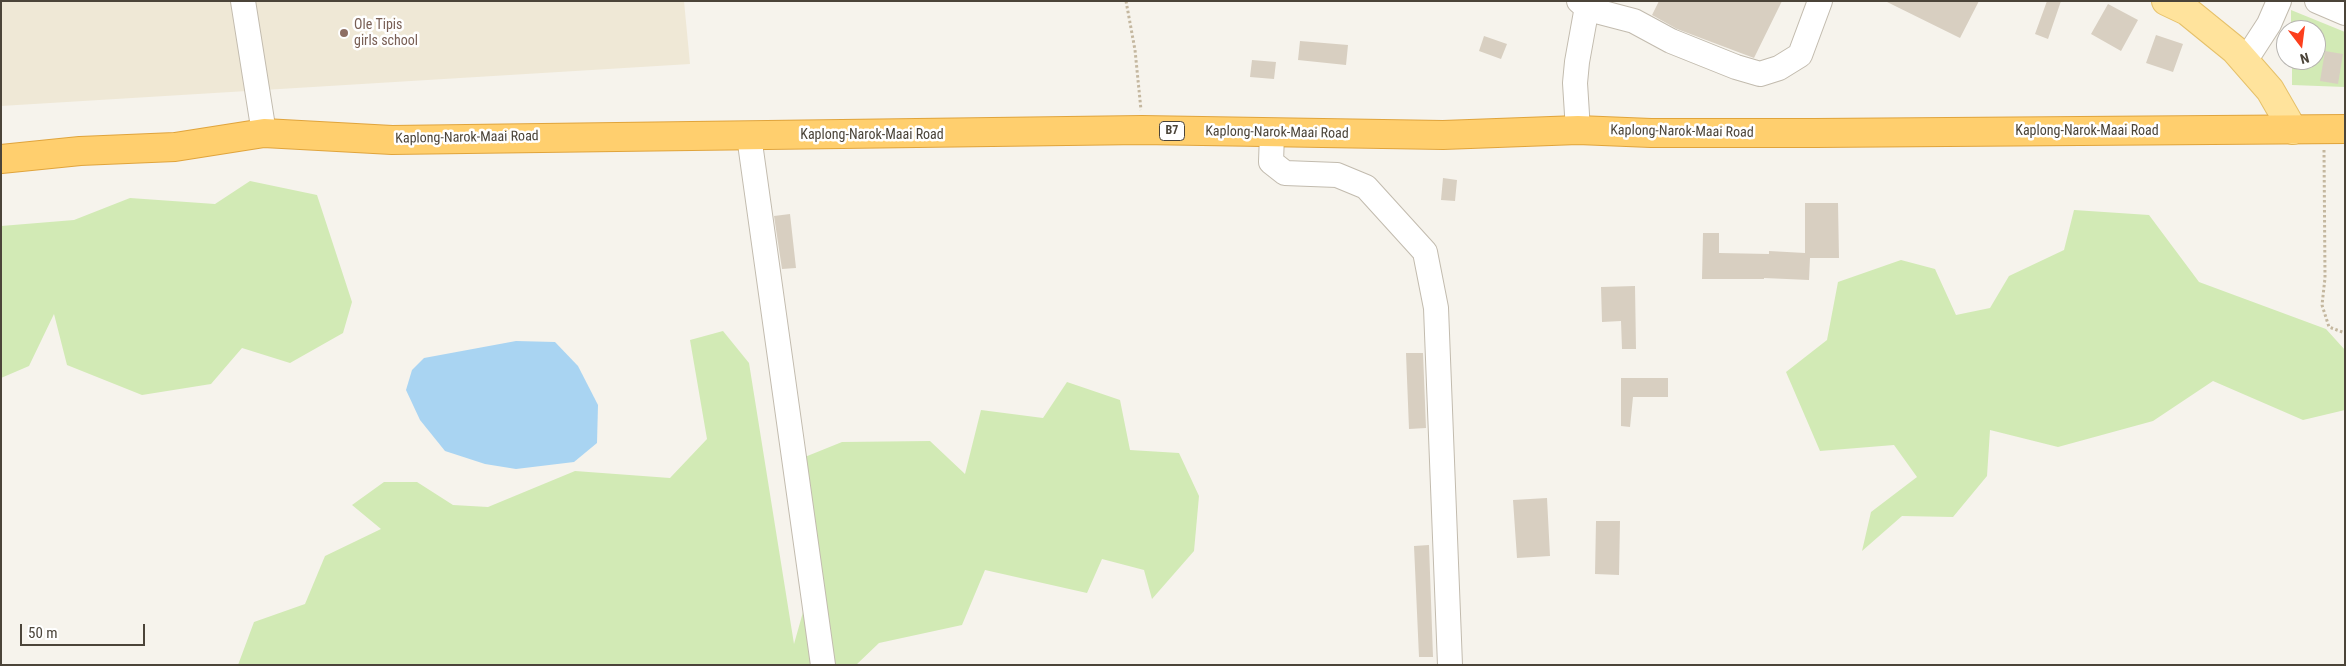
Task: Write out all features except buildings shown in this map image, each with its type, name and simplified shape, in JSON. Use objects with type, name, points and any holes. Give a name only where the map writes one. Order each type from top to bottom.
[{"type":"highway","name":"Kaplong-Narok-Maai Road","points":[[1,159],[80,151],[175,147],[264,133],[392,140],[1142,130],[1272,134],[1443,135],[1578,130],[1651,133],[1815,133],[2334,129]]},
{"type":"main road","points":[[2166,1],[2195,17],[2235,50],[2270,90],[2293,130]]},
{"type":"street","points":[[243,1],[264,133]]},
{"type":"street","points":[[1578,130],[1577,62],[1585,4],[1634,21],[1671,41],[1736,67],[1760,74],[1779,68],[1800,55],[1820,1]]},
{"type":"street","points":[[2245,61],[2269,24],[2279,1]]},
{"type":"street","points":[[2317,1],[2345,13]]},
{"type":"street","points":[[1272,134],[1270,162],[1284,173],[1337,174],[1366,187],[1425,252],[1436,308],[1450,665]]},
{"type":"street","points":[[749,136],[823,665]]},
{"type":"path","points":[[1126,1],[1135,50],[1142,130]]},
{"type":"path","points":[[2334,129],[2322,305],[2330,326],[2345,333]]},
{"type":"shaded area","name":"Ole Tipis girls school","points":[[1,1],[684,1],[690,64],[1,106]]},
{"type":"green space","points":[[2291,10],[2316,20],[2291,20]]},
{"type":"green space","points":[[2326,24],[2345,32],[2345,87],[2292,85],[2292,70],[2326,70]]},
{"type":"green space","points":[[250,181],[317,195],[352,302],[343,333],[290,363],[242,348],[211,384],[142,395],[67,365],[54,314],[29,366],[1,378],[1,226],[74,220],[130,198],[215,204]]},
{"type":"green space","points":[[2074,210],[2149,215],[2199,282],[2326,329],[2345,350],[2345,410],[2303,420],[2213,381],[2153,421],[2058,447],[1990,430],[1987,476],[1953,517],[1902,516],[1862,551],[1871,512],[1917,477],[1894,445],[1820,451],[1786,372],[1827,340],[1838,282],[1901,260],[1935,269],[1956,315],[1990,308],[2009,276],[2064,250]]},
{"type":"green space","points":[[723,331],[749,363],[794,644],[805,605],[785,465],[842,442],[930,441],[965,474],[981,410],[1043,418],[1067,382],[1120,400],[1130,450],[1179,453],[1199,496],[1194,551],[1152,599],[1144,570],[1102,559],[1087,593],[985,570],[962,625],[879,643],[856,665],[238,665],[254,622],[305,604],[325,556],[381,529],[352,505],[384,482],[417,482],[453,505],[488,507],[575,471],[670,478],[707,439],[690,340]]},
{"type":"water","points":[[516,341],[555,342],[578,366],[598,405],[597,443],[574,462],[516,469],[485,464],[445,451],[420,420],[406,390],[412,370],[424,358]]},
{"type":"place","name":"Ole Tipis girls school","points":[[344,33]]}]
